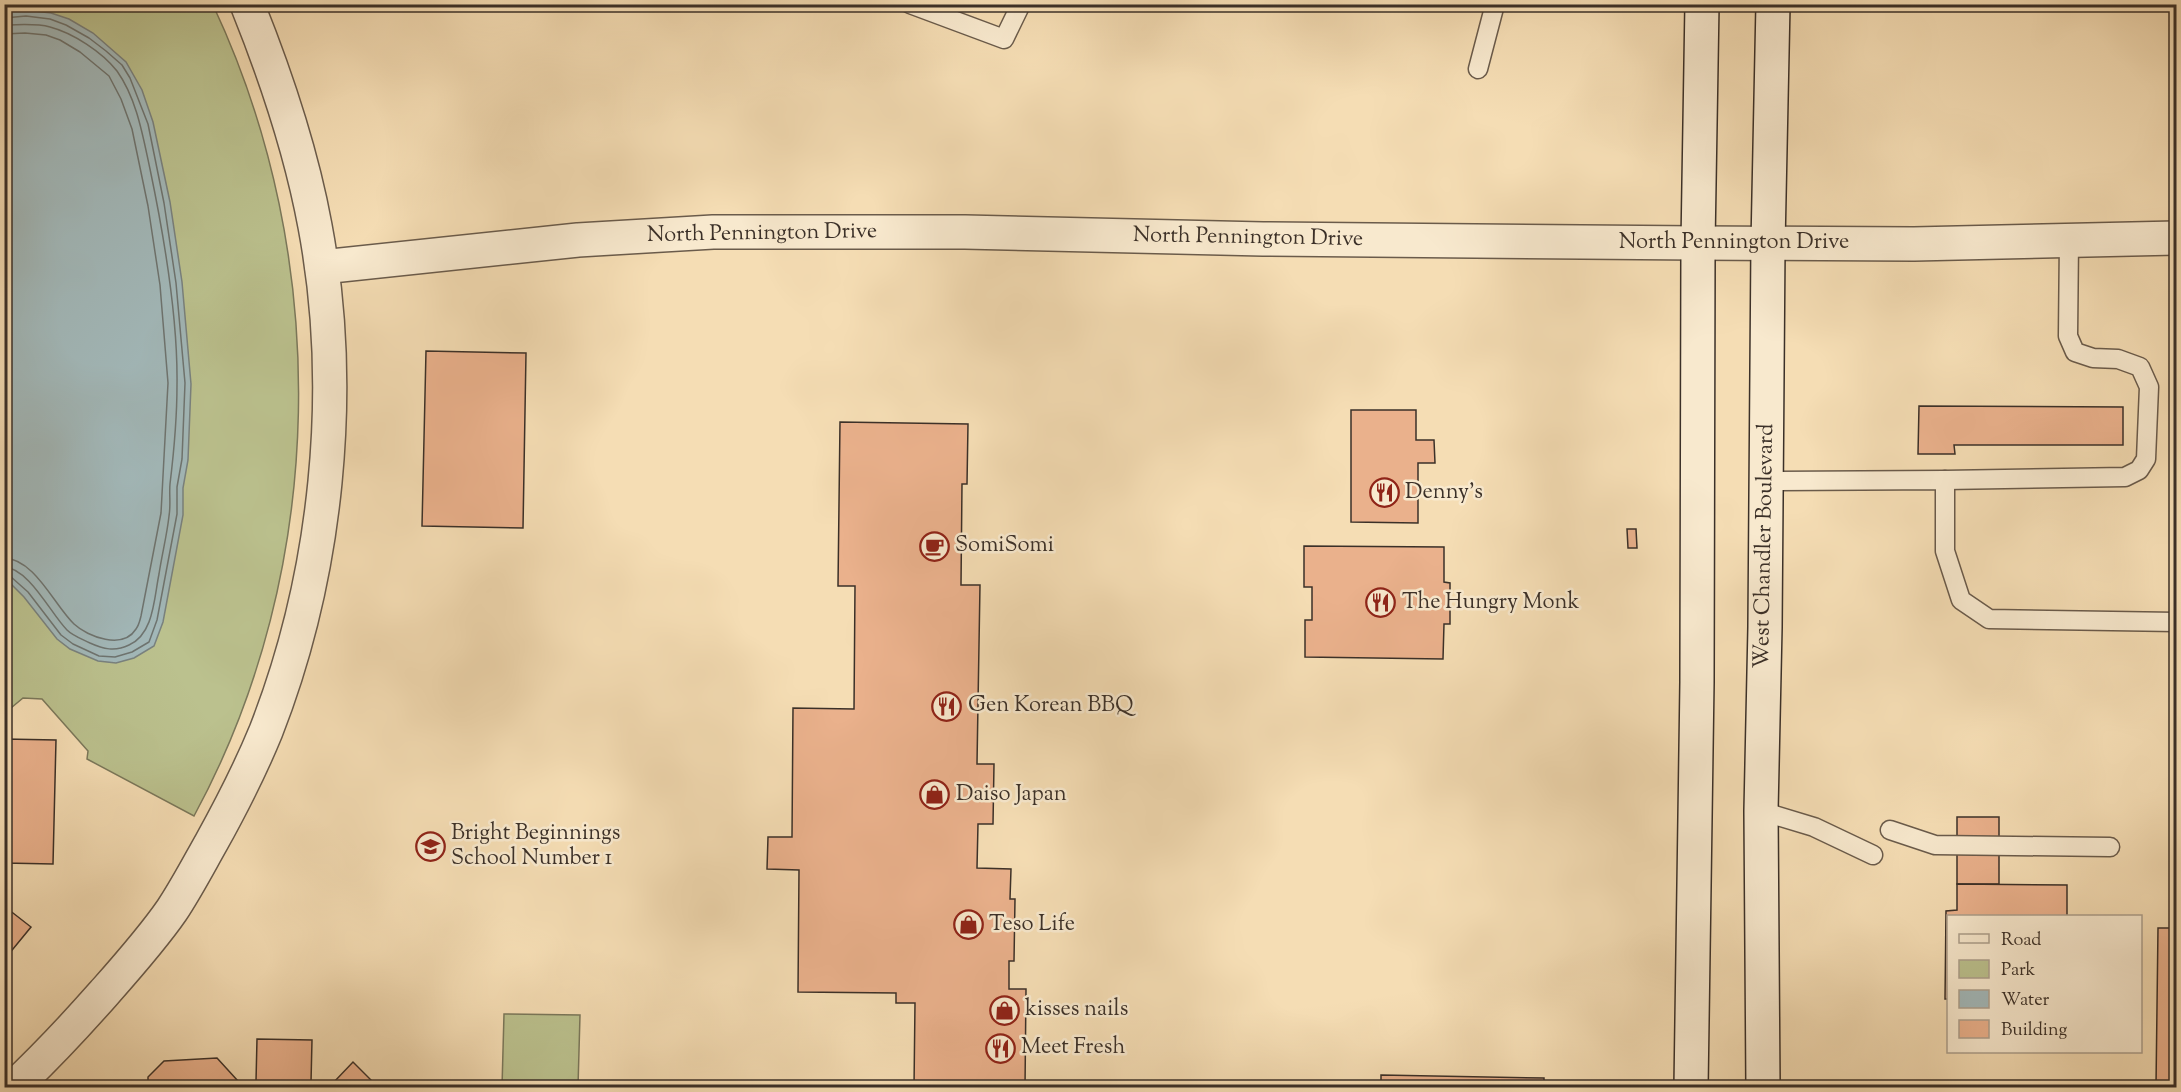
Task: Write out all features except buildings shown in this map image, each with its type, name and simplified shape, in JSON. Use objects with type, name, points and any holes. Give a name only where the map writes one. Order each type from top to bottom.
[{"type":"street","points":[[13,1088],[51,1054],[126,969],[171,910],[241,787],[265,732],[282,687],[308,591],[325,484],[329,353],[322,267],[315,225],[286,110],[247,4]]},
{"type":"street","points":[[1691,1088],[1702,4]]},
{"type":"street","name":"West Chandler Boulevard","points":[[1763,1088],[1761,812],[1773,4]]},
{"type":"street","name":"North Pennington Drive","points":[[322,267],[543,243],[713,232],[918,232],[1768,244],[1914,244],[2176,238]]},
{"type":"lane","points":[[910,4],[1004,39],[1021,4]]},
{"type":"lane","points":[[1478,69],[1495,4]]},
{"type":"lane","points":[[1766,481],[2125,477],[2139,470],[2146,459],[2149,387],[2140,367],[2118,359],[2093,358],[2075,352],[2068,336],[2070,240]]},
{"type":"lane","points":[[1945,480],[1945,551],[1948,561],[1961,600],[1989,619],[2176,622],[2176,620]]},
{"type":"lane","points":[[1761,812],[1814,826],[1873,855]]},
{"type":"lane","points":[[1890,830],[1935,845],[2110,847]]},
{"type":"green space","points":[[5,5],[213,5],[252,102],[279,204],[295,308],[298,413],[290,518],[270,621],[238,721],[194,816],[87,759],[88,751],[42,699],[23,698],[5,713]]},
{"type":"green space","points":[[504,1014],[580,1015],[578,1087],[502,1087]]},
{"type":"water","points":[[26,10],[51,13],[69,19],[93,33],[126,62],[142,90],[153,122],[170,202],[182,282],[191,384],[183,515],[163,622],[154,646],[134,658],[116,663],[98,661],[70,649],[57,639],[24,597],[5,578],[4,12]]},
{"type":"place","name":"Denny's","points":[[1384,493]]},
{"type":"place","name":"SomiSomi","points":[[934,546]]},
{"type":"place","name":"The Hungry Monk","points":[[1381,603]]},
{"type":"place","name":"Gen Korean BBQ","points":[[947,706]]},
{"type":"place","name":"Daiso Japan","points":[[935,795]]},
{"type":"place","name":"Bright Beginnings School Number 1","points":[[430,847]]},
{"type":"place","name":"Teso Life","points":[[968,925]]},
{"type":"place","name":"kisses nails","points":[[1004,1010]]},
{"type":"place","name":"Meet Fresh","points":[[1000,1048]]}]
